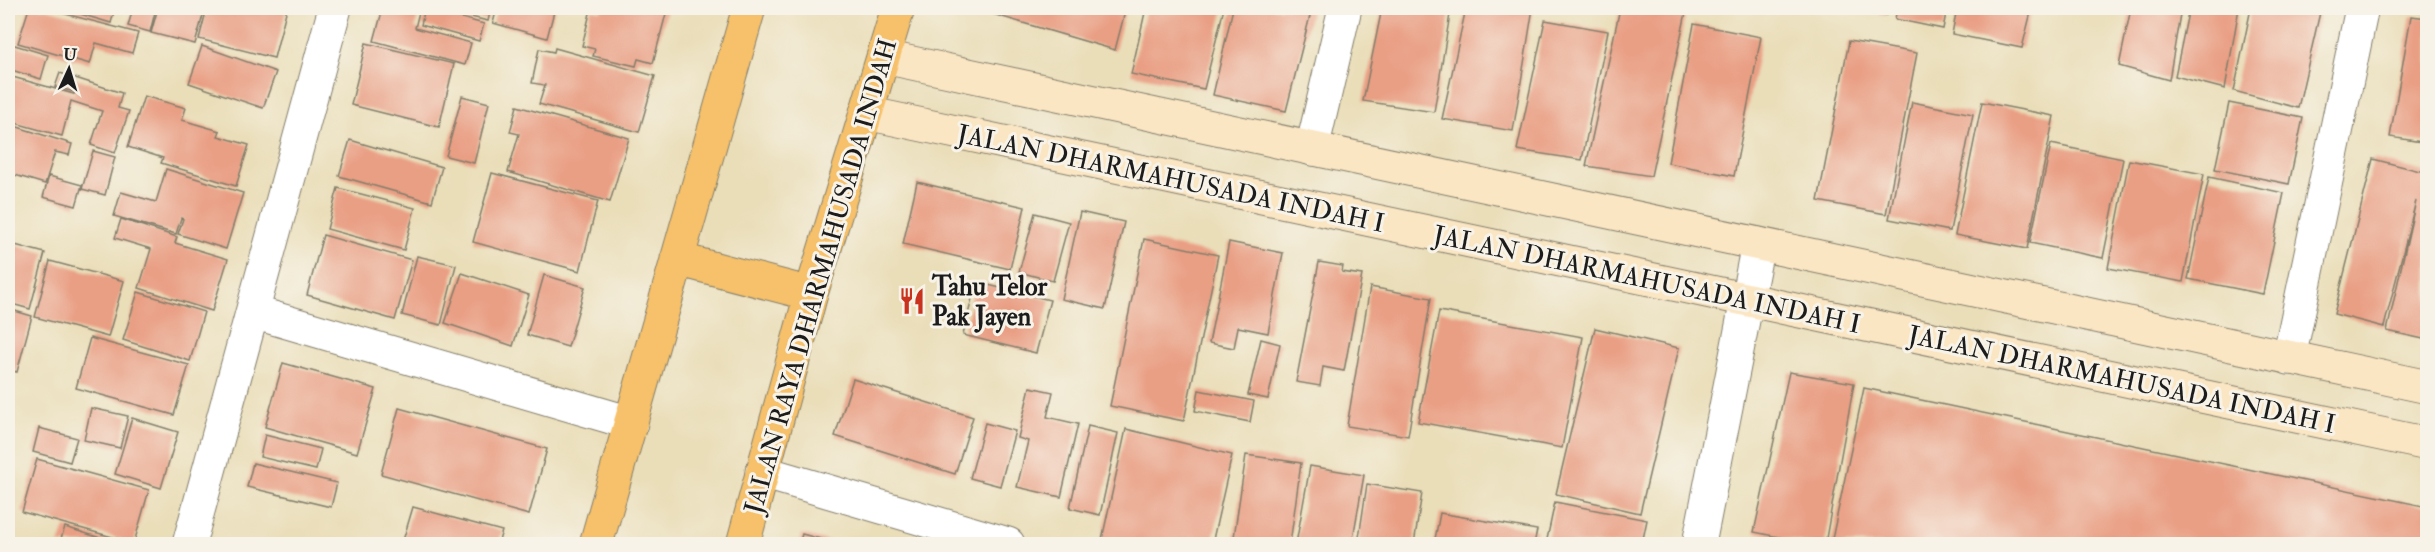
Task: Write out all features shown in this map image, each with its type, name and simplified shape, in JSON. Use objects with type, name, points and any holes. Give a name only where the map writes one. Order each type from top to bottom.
[{"type":"main road","points":[[596,544],[749,8]]},
{"type":"main road","name":"JALAN RAYA DHARMAHUSADA INDAH","points":[[742,544],[811,294],[898,8]]},
{"type":"main road","points":[[884,57],[2427,387]]},
{"type":"main road","name":"JALAN DHARMAHUSADA INDAH I","points":[[866,113],[2427,444]]},
{"type":"main road","points":[[678,259],[811,294]]},
{"type":"street","points":[[189,544],[335,8]]},
{"type":"street","points":[[1312,149],[1345,8]]},
{"type":"street","points":[[2289,358],[2362,8]]},
{"type":"street","points":[[1699,544],[1758,244]]},
{"type":"street","points":[[253,312],[631,423]]},
{"type":"street","points":[[762,472],[993,540]]},
{"type":"building","points":[[29,8],[43,8],[138,33],[132,53],[96,43],[90,64],[18,43]]},
{"type":"building","points":[[60,8],[115,8],[111,23]]},
{"type":"building","points":[[133,8],[156,8],[150,32],[128,26]]},
{"type":"building","points":[[158,8],[205,8],[195,44],[151,33]]},
{"type":"building","points":[[207,8],[287,8],[274,58],[199,39]]},
{"type":"building","points":[[383,8],[420,8],[415,28],[471,43],[465,65],[374,41]]},
{"type":"building","points":[[425,8],[484,24],[479,41],[421,25]]},
{"type":"building","points":[[443,8],[491,8],[488,21],[442,10]]},
{"type":"building","points":[[497,8],[555,8],[547,38],[493,23]]},
{"type":"building","points":[[601,8],[667,10],[653,63],[638,59],[636,66],[593,56],[595,49],[582,46],[591,9],[601,11]]},
{"type":"building","points":[[972,8],[1126,8],[1115,50]]},
{"type":"building","points":[[1146,8],[1224,8],[1204,89],[1131,74]]},
{"type":"building","points":[[1233,8],[1312,8],[1286,111],[1213,95]]},
{"type":"building","points":[[1382,8],[1451,8],[1434,112],[1363,101]]},
{"type":"building","points":[[1466,8],[1533,8],[1513,131],[1442,119]]},
{"type":"building","points":[[1620,8],[1687,8],[1651,176],[1586,166]]},
{"type":"building","points":[[1859,8],[1888,8],[1887,15]]},
{"type":"building","points":[[1897,8],[1947,8],[1943,29],[1895,19]]},
{"type":"building","points":[[1957,8],[2032,8],[2022,48],[1952,34]]},
{"type":"building","points":[[2131,8],[2181,8],[2169,80],[2119,66]]},
{"type":"building","points":[[2189,8],[2239,8],[2225,89],[2175,76]]},
{"type":"building","points":[[2251,8],[2321,8],[2298,108],[2234,91]]},
{"type":"building","points":[[2411,16],[2428,18],[2428,143],[2390,137]]},
{"type":"building","points":[[1545,20],[1608,31],[1582,160],[1517,150]]},
{"type":"building","points":[[1694,24],[1761,37],[1734,176],[1668,163]]},
{"type":"building","points":[[1849,41],[1917,53],[1886,214],[1818,201]]},
{"type":"building","points":[[8,43],[48,55],[41,79],[8,69]]},
{"type":"building","points":[[366,43],[454,64],[439,127],[351,105]]},
{"type":"building","points":[[202,46],[276,72],[263,108],[189,83]]},
{"type":"building","points":[[555,48],[655,76],[639,132],[539,104],[545,85],[532,83],[539,49],[554,52]]},
{"type":"building","points":[[60,73],[122,93],[118,108],[129,111],[115,153],[91,145],[102,111],[71,101],[62,136],[8,121],[9,76],[74,94],[75,92],[55,87]]},
{"type":"building","points":[[144,96],[186,108],[182,120],[220,131],[218,136],[249,145],[236,186],[161,163],[163,158],[128,147]]},
{"type":"building","points":[[462,96],[489,103],[474,163],[446,156]]},
{"type":"building","points":[[1912,102],[1973,114],[1950,231],[1889,219]]},
{"type":"building","points":[[1982,102],[2054,116],[2027,249],[1955,235]]},
{"type":"building","points":[[2229,103],[2303,118],[2289,184],[2215,169]]},
{"type":"building","points":[[517,106],[629,138],[610,202],[508,172],[519,134],[510,132]]},
{"type":"building","points":[[8,124],[72,144],[69,155],[55,152],[45,184],[8,173]]},
{"type":"building","points":[[350,140],[442,167],[432,202],[339,176]]},
{"type":"building","points":[[2051,144],[2123,159],[2103,258],[2030,243]]},
{"type":"building","points":[[93,151],[115,157],[105,195],[82,189]]},
{"type":"building","points":[[2373,159],[2428,173],[2428,340],[2387,331],[2416,201],[2384,327],[2334,314]]},
{"type":"building","points":[[2129,160],[2204,174],[2183,282],[2108,268]]},
{"type":"building","points":[[166,169],[243,193],[226,249],[178,234],[183,219],[181,218],[176,234],[114,216],[121,192],[156,202]]},
{"type":"building","points":[[492,173],[598,201],[580,271],[473,242]]},
{"type":"building","points":[[49,176],[82,185],[76,206],[43,197]]},
{"type":"building","points":[[2209,177],[2284,193],[2263,294],[2188,279]]},
{"type":"building","points":[[917,182],[1025,207],[1010,269],[903,244]]},
{"type":"building","points":[[338,188],[415,208],[404,250],[327,229]]},
{"type":"building","points":[[1080,212],[1124,222],[1105,309],[1061,299]]},
{"type":"building","points":[[1035,213],[1069,222],[1053,281],[1019,272]]},
{"type":"building","points":[[121,219],[177,237],[175,243],[228,259],[212,311],[139,288],[151,249],[115,238]]},
{"type":"building","points":[[323,235],[412,260],[395,320],[307,295]]},
{"type":"building","points":[[1144,239],[1218,255],[1184,421],[1110,406]]},
{"type":"building","points":[[1229,242],[1283,253],[1268,333],[1238,327],[1234,348],[1209,343]]},
{"type":"building","points":[[15,245],[45,253],[30,309],[8,303],[8,249],[13,250]]},
{"type":"building","points":[[417,256],[456,265],[441,325],[402,315]]},
{"type":"building","points":[[50,261],[124,281],[108,337],[35,317]]},
{"type":"building","points":[[1319,262],[1343,266],[1342,272],[1362,275],[1344,371],[1323,367],[1320,386],[1296,382]]},
{"type":"building","points":[[462,273],[529,295],[513,346],[445,323]]},
{"type":"building","points":[[544,275],[585,287],[568,347],[527,335]]},
{"type":"building","points":[[976,282],[1050,300],[1036,353],[963,335]]},
{"type":"building","points":[[1370,287],[1431,298],[1408,436],[1347,426]]},
{"type":"building","points":[[138,292],[204,312],[190,361],[123,340]]},
{"type":"building","points":[[8,309],[32,316],[17,372],[8,370]]},
{"type":"building","points":[[1439,311],[1583,337],[1562,448],[1418,422]]},
{"type":"building","points":[[1595,328],[1679,348],[1640,513],[1556,494]]},
{"type":"building","points":[[90,338],[189,365],[174,415],[76,388]]},
{"type":"building","points":[[1261,339],[1280,344],[1268,399],[1248,395]]},
{"type":"building","points":[[283,363],[376,389],[357,453],[265,427]]},
{"type":"building","points":[[1789,372],[1854,383],[1825,544],[1812,544],[1754,532]]},
{"type":"building","points":[[853,379],[973,417],[955,474],[835,436]]},
{"type":"building","points":[[1030,387],[1053,392],[1047,417],[1078,424],[1061,497],[1017,487],[1028,441],[1018,438]]},
{"type":"building","points":[[1864,388],[2428,507],[2428,544],[1831,544]]},
{"type":"building","points":[[1199,390],[1254,401],[1250,422],[1195,411]]},
{"type":"building","points":[[91,408],[128,416],[120,448],[84,440]]},
{"type":"building","points":[[399,408],[547,449],[529,515],[381,474]]},
{"type":"building","points":[[132,418],[178,432],[161,488],[115,474]]},
{"type":"building","points":[[985,423],[1015,431],[1000,486],[970,478]]},
{"type":"building","points":[[1088,426],[1118,433],[1100,515],[1070,508]]},
{"type":"building","points":[[39,428],[77,438],[70,462],[33,452]]},
{"type":"building","points":[[1126,429],[1232,455],[1212,544],[1101,544]]},
{"type":"building","points":[[265,435],[321,449],[316,470],[260,457]]},
{"type":"building","points":[[1246,455],[1301,463],[1290,544],[1233,544]]},
{"type":"building","points":[[37,459],[149,490],[134,543],[22,512]]},
{"type":"building","points":[[253,463],[337,483],[331,507],[247,487]]},
{"type":"building","points":[[1310,466],[1364,475],[1352,544],[1296,544]]},
{"type":"building","points":[[1367,484],[1422,493],[1414,544],[1358,544]]},
{"type":"building","points":[[1555,502],[1647,520],[1642,544],[1546,544]]},
{"type":"building","points":[[413,507],[502,531],[498,544],[402,544]]},
{"type":"building","points":[[1440,513],[1537,530],[1534,544],[1434,544]]},
{"type":"building","points":[[65,527],[117,543],[117,544],[59,544]]},
{"type":"building","points":[[802,534],[839,544],[799,544]]},
{"type":"building","points":[[1720,540],[1740,543],[1740,544],[1719,544]]},
{"type":"place","name":"Tahu Telor Pak Jayen","points":[[912,301]]}]
